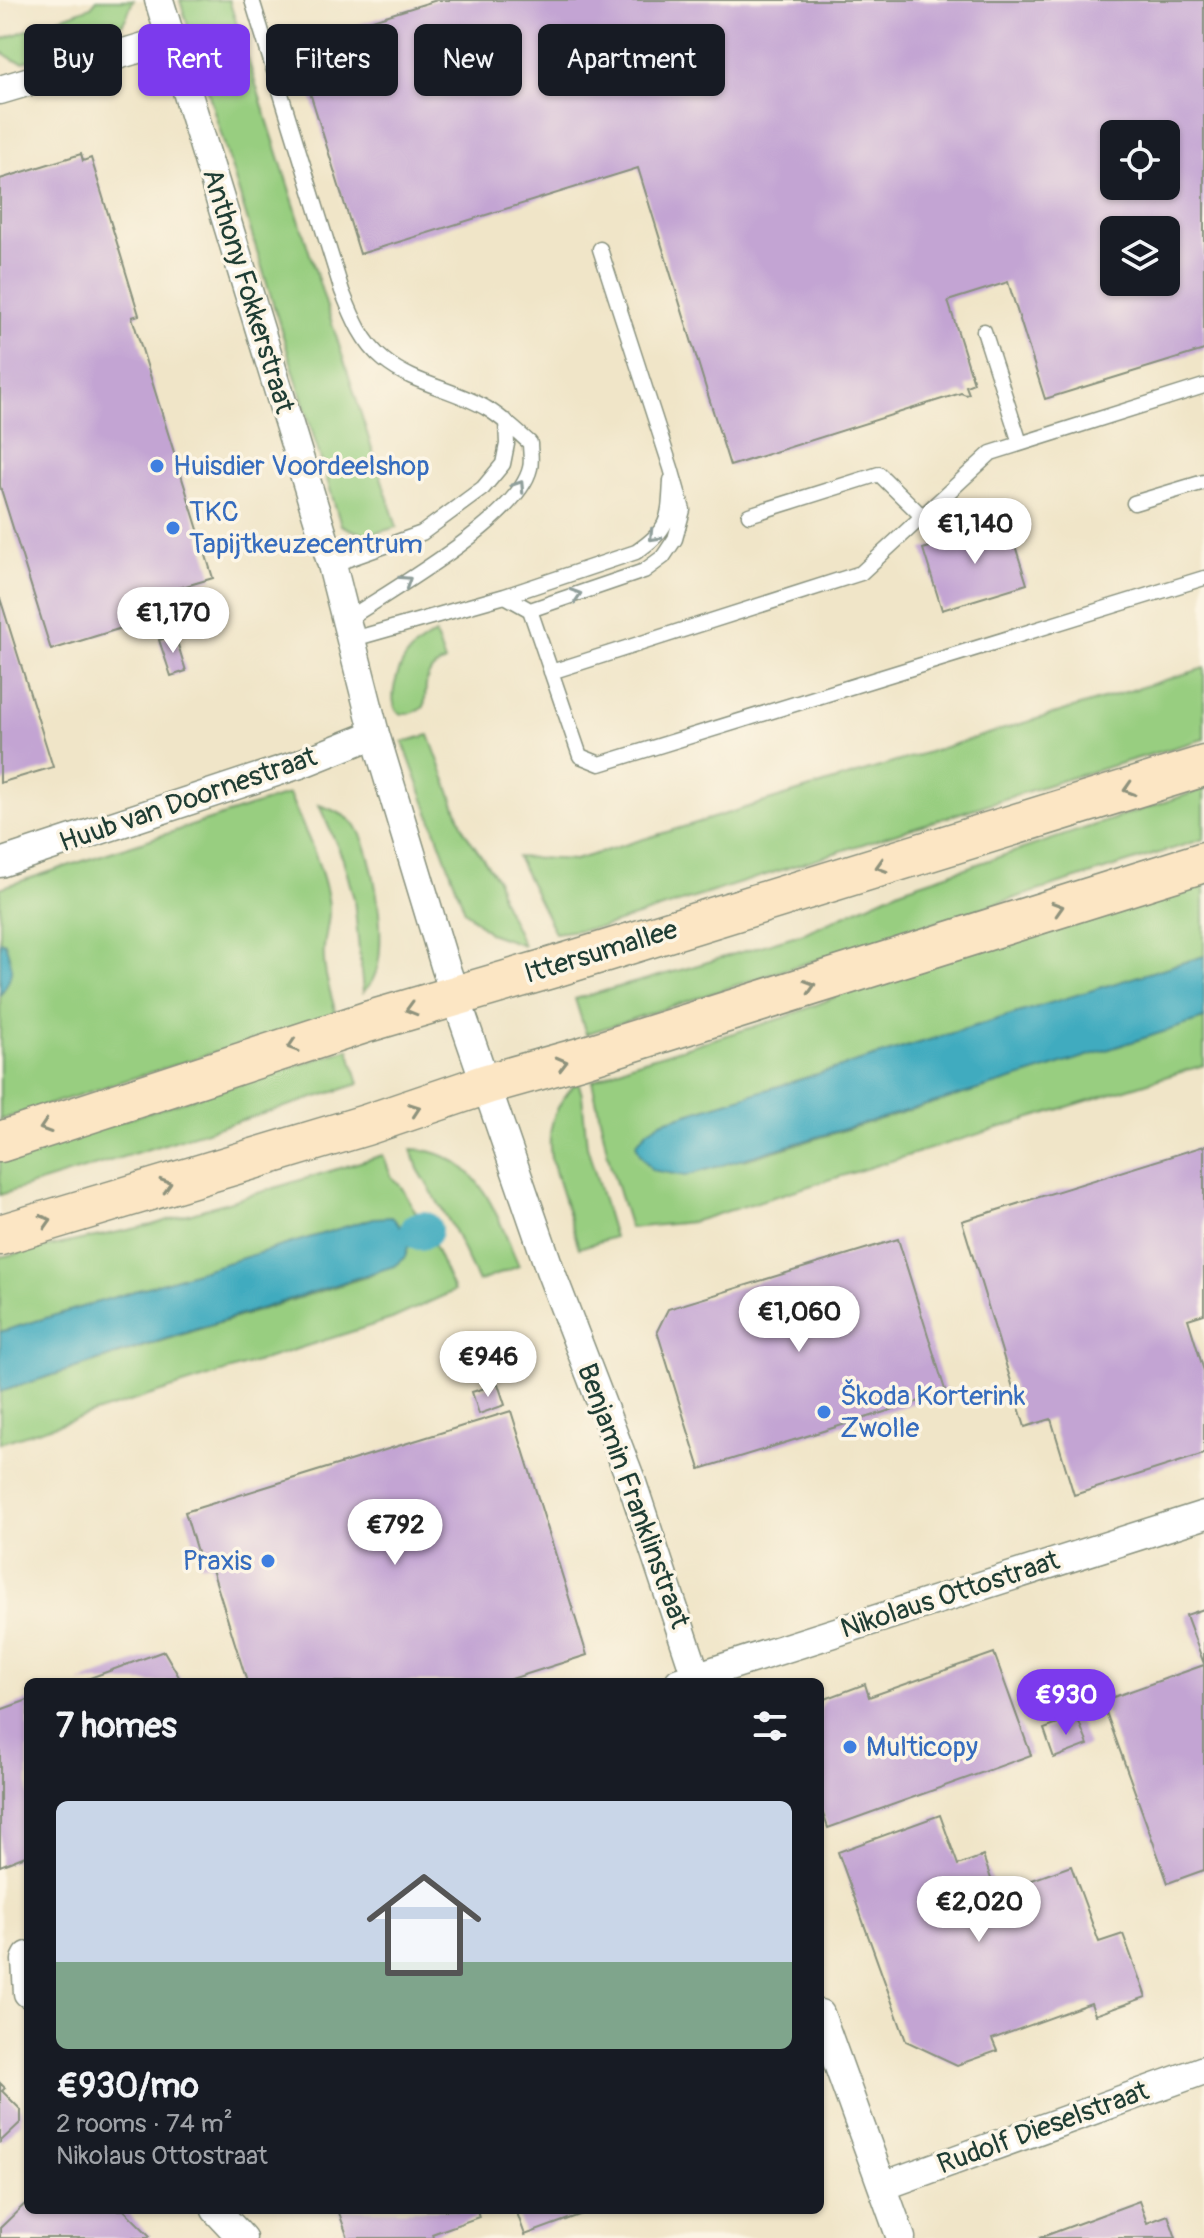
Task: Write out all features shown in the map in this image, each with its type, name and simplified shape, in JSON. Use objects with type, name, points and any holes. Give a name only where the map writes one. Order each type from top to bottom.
[{"type":"main road","name":"Ittersumallee","points":[[0,1142],[367,1022],[1204,766]]},
{"type":"main road","points":[[0,1235],[366,1125],[487,1084],[580,1058],[1204,862]]},
{"type":"street","name":"Anthony Fokkerstraat","points":[[159,0],[166,24]]},
{"type":"street","points":[[0,90],[138,49]]},
{"type":"street","name":"Anthony Fokkerstraat","points":[[188,96],[332,565],[375,734],[455,996]]},
{"type":"street","name":"Huub van Doornestraat","points":[[0,863],[300,764],[375,734]]},
{"type":"street","name":"Benjamin Franklinstraat","points":[[455,996],[550,1270],[631,1480],[690,1678]]},
{"type":"street","name":"Nikolaus Ottostraat","points":[[697,1678],[1204,1515]]},
{"type":"street","points":[[824,2025],[901,2238]]},
{"type":"street","name":"Rudolf Dieselstraat","points":[[883,2186],[1204,2070]]},
{"type":"street","points":[[220,2214],[242,2238]]},
{"type":"lane","points":[[252,0],[342,291],[359,332],[384,360],[418,379],[485,407],[530,443],[530,468],[519,491],[465,542],[348,630]]},
{"type":"lane","points":[[530,610],[644,571],[663,557],[675,539],[683,510],[600,249]]},
{"type":"lane","points":[[984,331],[1020,443]]},
{"type":"lane","points":[[551,672],[861,573],[991,453],[1204,386]]},
{"type":"lane","points":[[332,565],[422,533],[483,488],[503,464],[507,444],[506,421]]},
{"type":"lane","points":[[348,630],[505,596],[636,552],[662,531],[669,510],[671,468]]},
{"type":"lane","points":[[749,515],[879,474],[922,516]]},
{"type":"lane","points":[[1134,503],[1204,482]]},
{"type":"lane","points":[[505,596],[530,610],[580,756],[600,764],[1204,578]]},
{"type":"green space","points":[[97,0],[133,0],[122,24],[44,24],[91,7]]},
{"type":"green space","points":[[180,0],[229,0],[237,24],[187,24]]},
{"type":"green space","points":[[24,31],[24,62],[14,60],[0,51],[0,40]]},
{"type":"green space","points":[[250,66],[397,527],[369,534],[341,525],[209,96],[250,96]]},
{"type":"green space","points":[[435,634],[445,662],[428,675],[424,707],[401,714],[394,701],[400,668],[411,651]]},
{"type":"green space","points":[[1204,668],[1204,739],[1063,780],[603,927],[555,933],[517,857],[575,860]]},
{"type":"green space","points":[[429,735],[465,832],[497,879],[501,897],[523,945],[489,933],[465,911],[403,742]]},
{"type":"green space","points":[[1204,789],[1204,839],[586,1034],[575,999],[804,933],[902,889]]},
{"type":"green space","points":[[289,794],[317,859],[328,899],[324,965],[336,1014],[0,1120],[0,995],[6,986],[5,943],[0,941],[0,888]]},
{"type":"green space","points":[[319,805],[353,822],[363,839],[374,878],[380,945],[374,977],[363,992],[354,899],[343,859]]},
{"type":"green space","points":[[1204,876],[1204,956],[661,1122],[745,1160],[1204,1019],[1204,1065],[692,1222],[630,1228],[610,1164],[592,1081],[631,1064],[783,1018],[920,963]]},
{"type":"green space","points":[[349,1049],[359,1084],[0,1195],[0,1159]]},
{"type":"green space","points":[[578,1081],[587,1146],[614,1237],[579,1248],[550,1146],[554,1116]]},
{"type":"green space","points":[[412,1149],[435,1153],[454,1161],[469,1173],[493,1206],[519,1266],[478,1282],[452,1226],[418,1169]]},
{"type":"green space","points":[[383,1155],[391,1176],[402,1188],[431,1239],[454,1291],[392,1319],[0,1443],[0,1392],[369,1276],[405,1257],[409,1244],[403,1230],[374,1218],[0,1332],[0,1257],[152,1225]]},
{"type":"water","points":[[0,941],[5,943],[11,970],[0,995]]},
{"type":"water","points":[[1204,956],[1204,1019],[1021,1077],[685,1176],[652,1170],[636,1144],[648,1130],[661,1122]]},
{"type":"water","points":[[392,1217],[403,1229],[417,1225],[421,1238],[409,1244],[405,1257],[394,1266],[0,1392],[0,1332],[374,1218]]},
{"type":"building","points":[[437,0],[1204,0],[1204,350],[1045,399],[1008,282],[948,301],[974,383],[966,386],[969,394],[961,393],[730,466],[638,168],[360,254],[311,96],[398,96],[398,24],[360,24]]},
{"type":"building","points":[[81,154],[83,161],[91,158],[139,315],[132,317],[213,578],[135,601],[141,622],[51,650],[0,486],[0,179]]},
{"type":"building","points":[[1008,523],[1027,584],[942,610],[923,549]]},
{"type":"building","points":[[0,598],[53,767],[0,783]]},
{"type":"building","points":[[175,635],[186,671],[171,676],[159,640]]},
{"type":"building","points":[[1204,1146],[1204,1314],[1188,1319],[1204,1371],[1204,1454],[1074,1495],[1051,1419],[1025,1427],[962,1221]]},
{"type":"building","points":[[898,1239],[946,1393],[700,1469],[657,1331],[668,1309]]},
{"type":"building","points":[[498,1384],[505,1405],[479,1414],[472,1392]]},
{"type":"building","points":[[511,1411],[587,1655],[515,1678],[246,1678],[210,1563],[201,1565],[185,1512]]},
{"type":"building","points":[[1204,1609],[1204,1664],[1186,1615]]},
{"type":"building","points":[[164,1651],[180,1678],[90,1678]]},
{"type":"building","points":[[994,1653],[1031,1755],[828,1828],[824,1816],[824,1701],[865,1684],[869,1697]]},
{"type":"building","points":[[1204,1665],[1204,1870],[1168,1883],[1102,1701]]},
{"type":"building","points":[[24,1701],[24,1857],[0,1866],[0,1710]]},
{"type":"building","points":[[1077,1717],[1088,1745],[1054,1758],[1044,1729]]},
{"type":"building","points":[[940,1815],[958,1865],[983,1856],[996,1893],[1071,1866],[1099,1942],[1123,1934],[1146,1997],[1095,2015],[1091,2003],[992,2039],[997,2051],[957,2065],[906,2041],[838,1852]]},
{"type":"building","points":[[0,2083],[5,2088],[2,2091],[21,2110],[21,2122],[0,2142]]},
{"type":"building","points":[[1139,2201],[1147,2223],[1168,2215],[1176,2238],[1039,2238]]},
{"type":"building","points":[[24,2205],[24,2214],[128,2214],[150,2236],[0,2238],[0,2228]]},
{"type":"building","points":[[339,2214],[478,2214],[479,2217],[432,2234],[433,2238],[348,2238]]},
{"type":"building","points":[[517,2214],[582,2214],[525,2235]]},
{"type":"waterway","points":[[419,1231],[423,1230]]},
{"type":"place","name":"Huisdier Voordeelshop","points":[[157,466]]},
{"type":"place","name":"TKC Tapijtkeuzecentrum","points":[[173,528]]},
{"type":"place","name":"Škoda Korterink Zwolle","points":[[824,1412]]},
{"type":"place","name":"Praxis","points":[[268,1561]]},
{"type":"place","name":"Multicopy","points":[[850,1747]]}]
